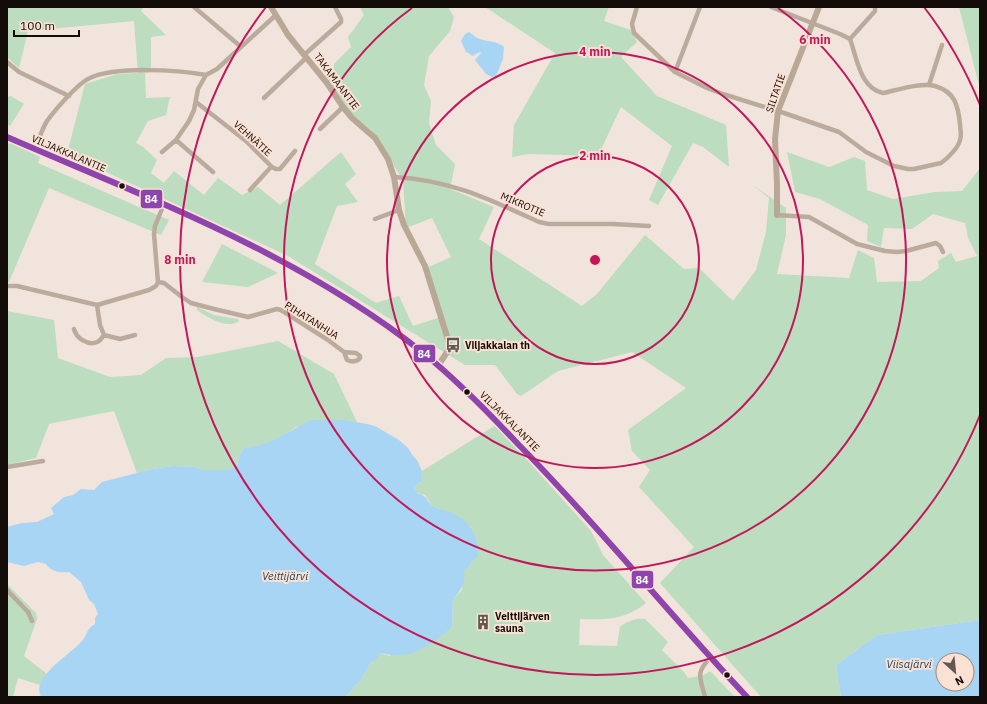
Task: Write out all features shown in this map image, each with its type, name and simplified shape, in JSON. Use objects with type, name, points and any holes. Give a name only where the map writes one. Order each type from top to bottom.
[{"type":"street","points":[[194,7],[240,46]]},
{"type":"street","name":"TAKAMAANTIE","points":[[271,7],[288,35],[327,83],[343,107],[352,118],[375,138],[388,158],[394,177],[399,210],[404,225],[425,266],[449,342],[449,349],[438,366]]},
{"type":"street","points":[[264,98],[341,22],[335,7]]},
{"type":"street","points":[[637,7],[632,24],[634,33],[675,72],[707,88],[839,132],[866,152],[894,166],[914,169],[941,163],[960,141],[961,135],[957,106],[953,98],[941,89],[929,85],[883,93],[874,90],[864,78],[850,39],[846,36],[771,7]]},
{"type":"street","points":[[675,72],[700,7]]},
{"type":"street","name":"SILTATIE","points":[[777,215],[778,185],[775,138],[778,111],[819,7]]},
{"type":"street","points":[[850,39],[874,11],[875,7]]},
{"type":"street","points":[[162,152],[176,140],[189,121],[196,102],[198,89],[206,76],[217,69],[240,46],[276,15]]},
{"type":"street","points":[[929,85],[942,44]]},
{"type":"street","points":[[7,62],[19,72],[69,96]]},
{"type":"street","points":[[35,150],[46,122],[83,82],[91,77],[120,71],[175,71],[206,76]]},
{"type":"street","name":"VEHNÄTIE","points":[[196,102],[246,141],[271,167],[280,169],[295,152]]},
{"type":"street","points":[[320,129],[343,107]]},
{"type":"street","name":"VILJAKKALANTIE","points":[[7,137],[164,204],[244,242],[316,281],[408,341],[449,375],[524,449],[594,524],[747,697]]},
{"type":"street","points":[[176,140],[213,172]]},
{"type":"street","points":[[250,190],[271,167]]},
{"type":"street","name":"MIKROTIE","points":[[394,177],[417,178],[446,184],[476,194],[539,222],[549,224],[612,224],[649,226]]},
{"type":"street","points":[[9,286],[17,286],[97,305],[149,290],[156,286],[158,282],[154,234],[155,226],[164,204]]},
{"type":"street","points":[[375,219],[399,210]]},
{"type":"street","points":[[777,215],[809,217],[820,222],[850,241],[866,246],[897,252],[936,243],[940,246],[943,252]]},
{"type":"street","name":"PIHATANHUA","points":[[158,282],[164,282],[191,303],[248,317],[276,309],[281,310],[344,352]]},
{"type":"street","points":[[97,305],[100,325],[104,335]]},
{"type":"street","points":[[74,329],[78,338],[94,343],[98,342],[104,335]]},
{"type":"street","points":[[104,335],[120,339],[134,335]]},
{"type":"street","points":[[7,467],[43,461]]},
{"type":"street","points":[[7,590],[28,612],[32,621]]},
{"type":"street","points":[[705,697],[700,676],[700,669],[711,657]]},
{"type":"green space","points":[[7,7],[144,7],[141,11],[166,35],[151,37],[151,72],[145,73],[146,98],[170,97],[166,115],[148,121],[136,143],[143,147],[157,160],[151,173],[164,183],[174,171],[204,195],[218,178],[242,195],[258,187],[280,205],[341,152],[356,174],[345,184],[358,202],[337,206],[315,264],[376,303],[399,296],[413,326],[441,317],[424,269],[451,257],[432,218],[406,228],[403,180],[372,131],[349,112],[328,80],[334,75],[334,64],[351,47],[348,37],[364,15],[360,7],[448,7],[454,17],[450,31],[429,56],[424,85],[431,101],[429,123],[436,145],[455,164],[450,189],[494,207],[479,239],[582,306],[597,294],[645,235],[684,269],[699,268],[733,301],[756,270],[766,232],[769,198],[751,184],[786,208],[786,235],[777,274],[849,278],[858,250],[874,258],[877,282],[921,281],[939,268],[938,261],[951,253],[956,262],[977,256],[968,238],[965,223],[933,214],[912,229],[884,228],[881,247],[867,241],[868,225],[820,199],[795,192],[787,152],[829,167],[854,157],[865,161],[867,190],[893,199],[935,192],[962,191],[980,168],[980,620],[877,635],[836,665],[841,697],[761,697],[660,583],[694,547],[639,487],[650,470],[632,451],[628,430],[686,388],[632,352],[558,371],[521,396],[517,394],[495,365],[465,365],[288,256],[67,154],[85,84],[117,74],[138,73],[134,21],[28,31],[19,68],[7,57]]},
{"type":"green space","points":[[485,7],[609,7],[604,21],[631,30],[637,42],[621,57],[657,96],[726,125],[729,167],[703,147],[693,143],[658,205],[649,200],[672,146],[621,107],[598,156],[528,154],[512,157],[514,125],[555,53]]},
{"type":"green space","points":[[959,7],[980,7],[980,89]]},
{"type":"green space","points":[[11,96],[24,104],[10,126],[7,124],[7,97]]},
{"type":"green space","points":[[11,143],[40,157],[38,163],[169,220],[161,235],[49,188],[9,282],[7,282],[7,144]]},
{"type":"green space","points":[[222,244],[278,273],[248,287],[202,282]]},
{"type":"green space","points":[[197,307],[214,315],[238,319],[239,321],[229,324],[217,322],[197,310]]},
{"type":"green space","points":[[7,311],[54,320],[58,358],[110,377],[141,375],[166,358],[198,357],[278,341],[334,374],[357,422],[346,420],[296,427],[281,437],[258,447],[244,448],[237,465],[229,470],[202,470],[195,467],[173,466],[137,473],[114,411],[49,424],[36,458],[7,465]]},
{"type":"green space","points":[[496,425],[591,531],[603,555],[646,603],[630,613],[615,618],[580,619],[579,645],[617,646],[620,627],[632,620],[645,619],[668,642],[662,650],[688,678],[704,675],[710,671],[735,697],[345,697],[360,681],[371,662],[380,653],[389,656],[452,627],[453,599],[462,590],[464,570],[469,568],[472,561],[471,527],[456,515],[432,506],[425,495],[417,493],[414,488],[421,481],[422,471]]},
{"type":"green space","points":[[7,584],[36,613],[37,619],[24,656],[47,674],[40,685],[18,678],[13,697],[7,697]]},
{"type":"water","points":[[469,32],[479,39],[496,43],[504,47],[503,59],[496,76],[492,77],[486,74],[475,60],[481,53],[480,52],[472,56],[466,52],[461,41],[465,34]]},
{"type":"water","name":"Veittijärvi","points":[[312,420],[346,420],[367,424],[375,426],[399,440],[408,448],[417,460],[422,471],[421,481],[414,488],[417,493],[424,496],[435,507],[450,512],[468,524],[475,535],[478,556],[472,561],[469,568],[464,570],[463,586],[453,599],[452,627],[427,646],[419,650],[401,655],[380,653],[376,660],[371,662],[360,681],[345,697],[41,697],[39,688],[47,673],[82,641],[95,624],[95,618],[98,614],[94,604],[89,600],[81,582],[69,572],[56,571],[50,569],[46,564],[38,562],[24,566],[7,562],[7,527],[22,523],[37,522],[54,514],[51,508],[64,497],[73,495],[81,489],[94,490],[102,482],[152,469],[173,466],[195,467],[202,470],[229,470],[237,465],[244,448],[254,447],[271,441]]},
{"type":"water","name":"Viisajärvi","points":[[980,620],[980,697],[841,697],[836,665],[877,635]]},
{"type":"transit line","name":"84","points":[[7,137],[169,206],[274,257],[375,317],[422,352],[472,396],[548,475],[747,697]]},
{"type":"place","name":"Viljakkalan th","points":[[453,345]]},
{"type":"place","name":"Veittijärven sauna","points":[[483,622]]}]
